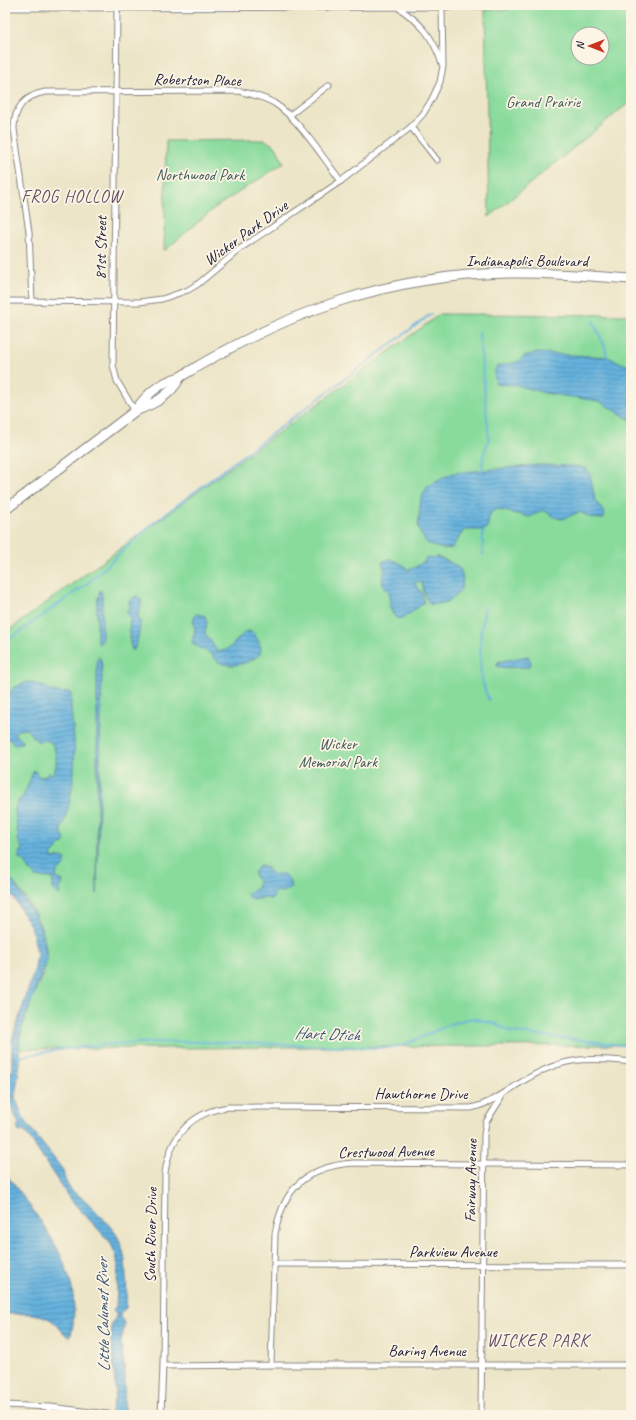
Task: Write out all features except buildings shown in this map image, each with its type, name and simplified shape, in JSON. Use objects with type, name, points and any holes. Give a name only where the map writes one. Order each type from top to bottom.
[{"type":"highway","name":"Indianapolis Boulevard","points":[[5,510],[135,411],[153,404],[175,388],[180,376],[226,349],[291,318],[376,290],[431,279],[510,273],[631,279]]},
{"type":"street","points":[[5,8],[116,9],[396,6],[442,7],[503,5]]},
{"type":"street","points":[[396,6],[418,21],[430,35],[443,66]]},
{"type":"street","name":"Wicker Park Drive","points":[[5,301],[151,301],[188,290],[209,277],[241,248],[341,180],[411,127],[423,114],[440,82],[443,66],[442,7]]},
{"type":"street","name":"81st Street","points":[[116,9],[113,302],[114,374],[122,391],[135,411]]},
{"type":"street","points":[[290,115],[329,85]]},
{"type":"street","name":"Robertson Place","points":[[32,301],[29,232],[14,129],[15,113],[19,106],[26,98],[35,94],[45,92],[239,91],[258,96],[274,103],[290,115],[341,180]]},
{"type":"street","points":[[411,127],[437,160]]},
{"type":"street","name":"Hawthorne Drive","points":[[247,1107],[471,1108],[502,1096],[520,1083],[553,1065],[565,1061],[588,1059],[631,1062]]},
{"type":"street","name":"Fairway Avenue","points":[[481,1415],[484,1265],[483,1164],[486,1122],[502,1096]]},
{"type":"street","name":"South River Drive","points":[[161,1415],[165,1173],[169,1150],[179,1133],[206,1113],[218,1109],[247,1107]]},
{"type":"street","name":"Crestwood Avenue","points":[[271,1365],[275,1234],[279,1214],[289,1194],[302,1179],[315,1171],[334,1165],[354,1163],[631,1165]]},
{"type":"street","name":"Parkview Avenue","points":[[274,1264],[631,1266]]},
{"type":"street","points":[[163,1366],[271,1365]]},
{"type":"street","name":"Baring Avenue","points":[[271,1365],[631,1365]]},
{"type":"street","points":[[5,1404],[50,1407],[116,1415]]},
{"type":"street","points":[[47,1415],[50,1407]]},
{"type":"green space","name":"Grand Prairie","points":[[508,5],[631,5],[631,101],[489,217],[485,10],[508,10]]},
{"type":"green space","name":"Northwood Park","points":[[265,140],[276,147],[284,163],[216,207],[164,251],[166,141]]},
{"type":"green space","name":"Wicker Memorial Park","points":[[440,314],[631,315],[631,1045],[19,1049],[24,1020],[43,974],[46,958],[42,931],[37,918],[22,894],[5,873],[5,633]]},
{"type":"water","points":[[536,353],[607,357],[631,367],[631,420],[599,401],[545,393],[517,385],[496,384],[494,372],[497,366],[518,362],[524,356]]},
{"type":"water","points":[[539,465],[586,468],[590,474],[595,500],[605,514],[603,519],[592,518],[580,512],[561,519],[543,510],[530,517],[496,509],[490,514],[487,528],[485,530],[464,530],[452,548],[443,549],[430,545],[420,533],[418,525],[421,498],[428,486],[453,473]]},
{"type":"water","points":[[437,557],[450,562],[460,569],[462,584],[460,590],[451,599],[445,602],[430,604],[425,597],[422,583],[418,581],[415,584],[422,593],[424,604],[403,618],[396,618],[390,606],[390,593],[385,588],[382,580],[385,571],[382,562],[391,559],[405,566],[408,570],[425,561],[425,559]]},
{"type":"water","points":[[100,590],[102,593],[102,640],[99,644],[97,641],[97,601]]},
{"type":"water","points":[[136,596],[141,599],[141,605],[138,614],[140,623],[139,634],[133,651],[130,644],[129,635],[131,618],[126,614],[130,608],[129,601]]},
{"type":"water","points":[[195,615],[205,616],[207,623],[205,633],[217,651],[227,650],[241,636],[249,631],[254,634],[258,641],[261,648],[260,654],[251,660],[235,665],[224,664],[218,661],[210,653],[196,646],[192,642],[195,630],[193,621]]},
{"type":"water","points":[[528,656],[531,663],[530,666],[513,668],[497,666],[498,662]]},
{"type":"water","points":[[99,657],[102,667],[97,894],[97,660]]},
{"type":"water","points":[[28,682],[53,691],[63,693],[68,692],[71,694],[74,740],[74,775],[68,809],[61,830],[65,841],[51,855],[53,859],[61,857],[66,859],[64,866],[56,873],[57,879],[62,880],[63,882],[60,889],[60,895],[53,889],[53,878],[35,877],[24,861],[19,859],[19,853],[23,850],[18,840],[15,809],[18,801],[23,797],[34,770],[39,777],[46,776],[48,773],[52,774],[56,768],[56,755],[53,744],[46,740],[39,741],[34,739],[26,729],[18,730],[14,734],[23,741],[22,743],[14,745],[10,739],[5,742],[5,701],[13,688]]},
{"type":"water","points":[[260,865],[265,866],[271,874],[284,874],[289,879],[291,887],[284,892],[275,891],[273,898],[270,899],[263,897],[259,900],[257,898],[254,900],[249,898],[247,894],[258,887],[258,881],[255,878],[254,873]]},
{"type":"water","points":[[5,873],[14,883],[34,914],[42,932],[47,958],[19,1036],[20,1063],[15,1097],[23,1117],[63,1170],[66,1183],[110,1226],[120,1241],[126,1270],[126,1308],[120,1313],[120,1317],[125,1323],[121,1342],[125,1374],[124,1415],[110,1415],[116,1393],[111,1343],[112,1323],[116,1317],[116,1313],[113,1310],[116,1306],[118,1266],[116,1255],[110,1242],[69,1198],[27,1134],[23,1131],[19,1132],[17,1127],[19,1124],[12,1108],[9,1086],[12,1066],[12,1040],[35,968],[37,953],[32,929],[11,893],[5,889]]},
{"type":"water","points":[[5,1172],[45,1228],[57,1248],[66,1268],[72,1289],[74,1311],[71,1335],[68,1337],[50,1319],[31,1314],[5,1314]]},
{"type":"waterway","points":[[7,641],[88,583],[152,524],[431,314]]},
{"type":"waterway","points":[[593,321],[605,347],[607,357]]},
{"type":"waterway","points":[[479,333],[489,439],[483,456],[482,470]]},
{"type":"waterway","points":[[483,531],[483,555]]},
{"type":"waterway","points":[[483,606],[484,618],[481,631],[480,666],[485,692],[489,700]]},
{"type":"waterway","name":"Hart Dtich","points":[[18,1057],[64,1049],[110,1044],[156,1042],[249,1043],[387,1048],[404,1045],[450,1024],[472,1018],[496,1024],[511,1032],[631,1046]]},
{"type":"district","name":"FROG HOLLOW","points":[[72,196]]},
{"type":"district","name":"WICKER PARK","points":[[538,1340]]},
{"type":"water label","name":"Little Calumet River","points":[[103,1315]]}]
